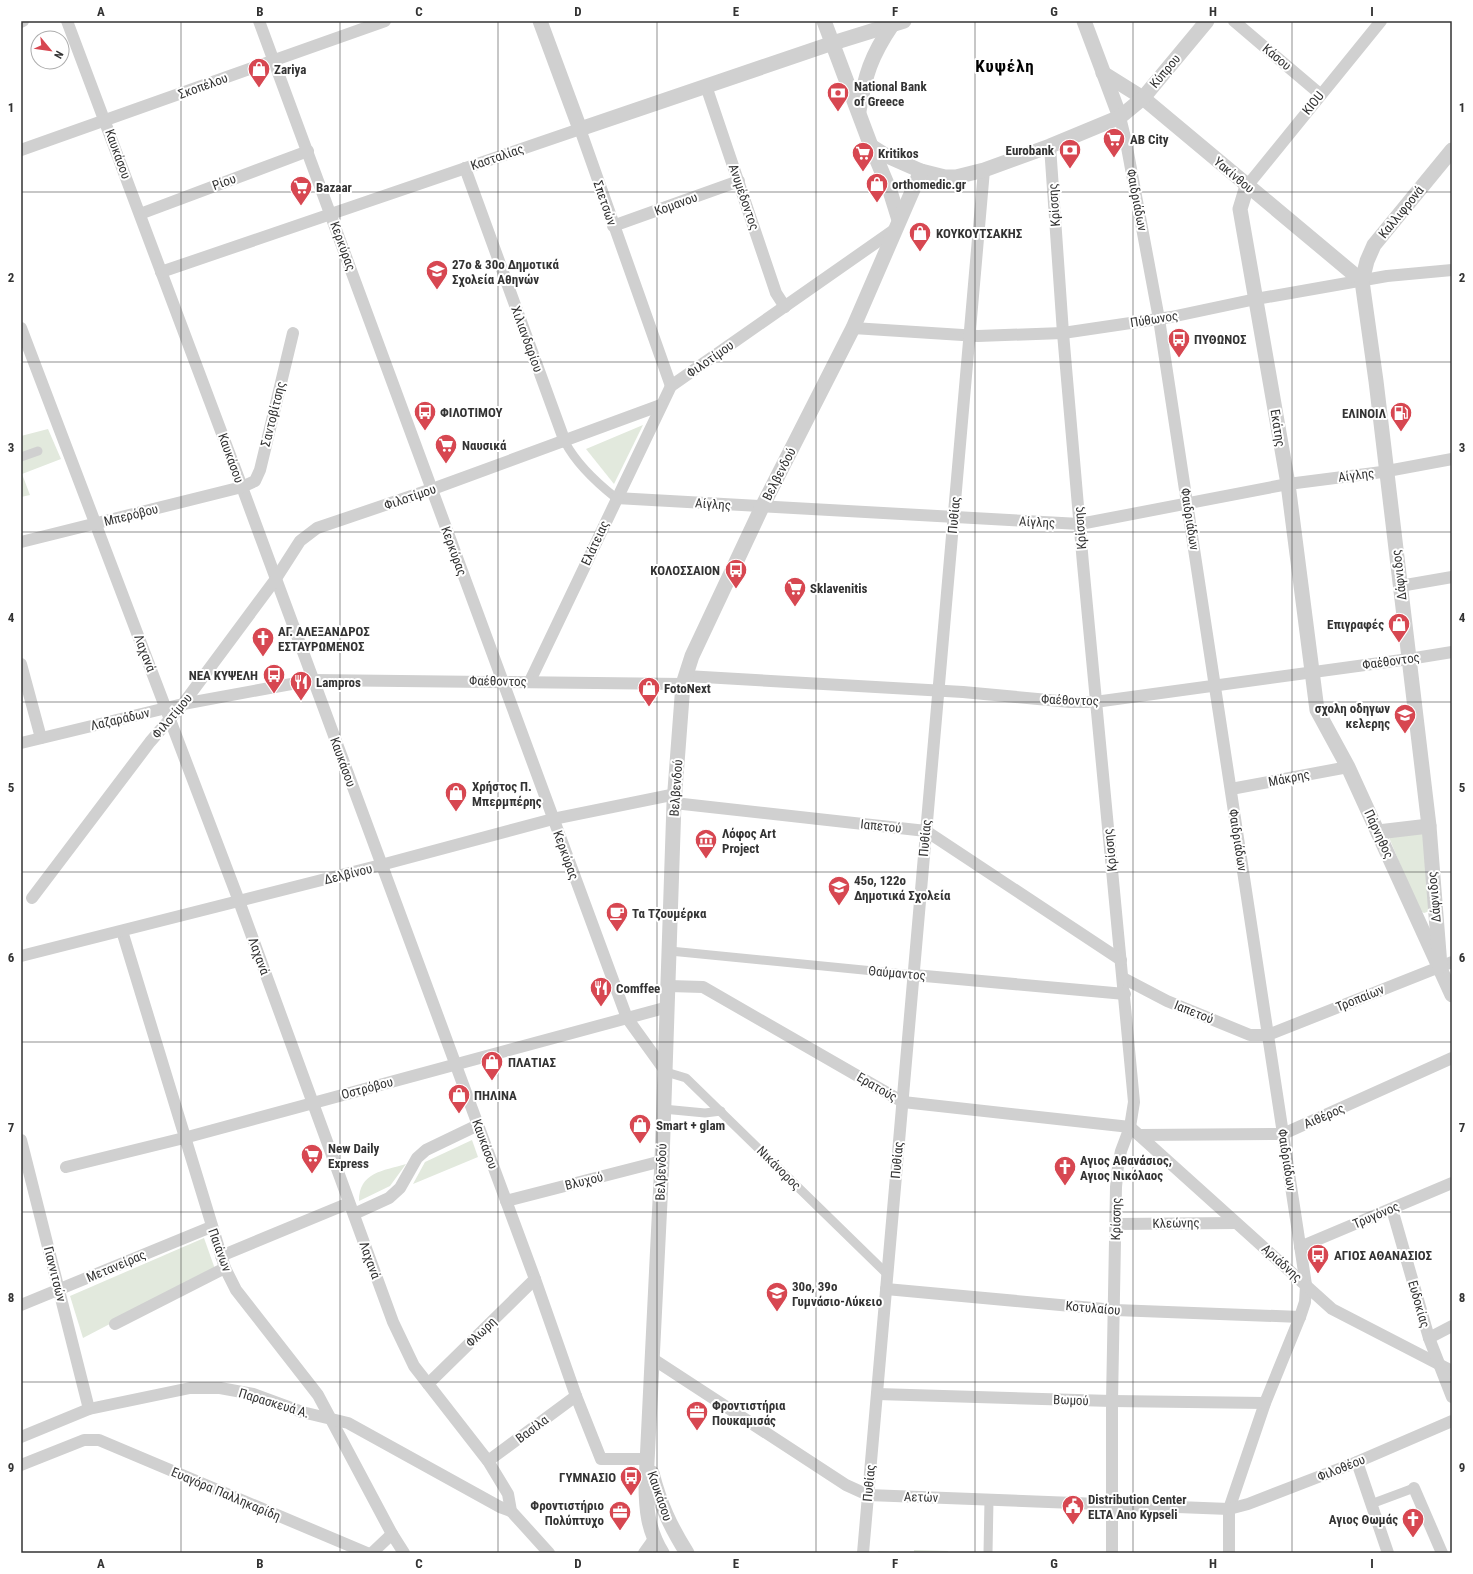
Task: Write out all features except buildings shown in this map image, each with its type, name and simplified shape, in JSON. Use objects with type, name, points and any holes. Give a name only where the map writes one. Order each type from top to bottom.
[{"type":"street","name":"Καυκάσου","points":[[67,21],[242,487],[275,580],[535,1279],[576,1396],[601,1459],[648,1458]]},
{"type":"street","name":"Κερκύρας","points":[[259,21],[332,214],[627,1018],[666,1072]]},
{"type":"street","name":"Σκοπέλου","points":[[21,150],[385,21]]},
{"type":"street","name":"Σπετσών","points":[[540,21],[671,386]]},
{"type":"street","points":[[824,21],[871,146],[890,191],[899,224]]},
{"type":"street","points":[[1084,21],[1120,117]]},
{"type":"street","name":"Κύπρου","points":[[871,146],[883,154],[922,171],[945,177],[956,177],[984,170],[1050,146],[1120,117],[1143,98],[1207,21]]},
{"type":"street","name":"Κάσου","points":[[1234,21],[1320,94]]},
{"type":"street","name":"KIOU","points":[[1246,186],[1381,21]]},
{"type":"street","name":"Κασταλίας","points":[[162,272],[833,43],[898,23]]},
{"type":"street","points":[[859,112],[864,84],[870,63],[878,45],[898,23]]},
{"type":"street","name":"Υακίνθου","points":[[1103,73],[1143,98],[1246,186],[1362,281]]},
{"type":"street","name":"Ανυμέδοντος","points":[[706,86],[776,293],[785,307]]},
{"type":"street","name":"Φαιδριάδων","points":[[1120,117],[1159,319],[1306,1285],[1305,1302],[1300,1317],[1265,1403],[1229,1508],[1230,1553]]},
{"type":"street","name":"Κρίσσης","points":[[1050,146],[1063,333],[1095,702],[1125,994],[1134,1102],[1135,1131],[1121,1151],[1118,1166],[1112,1401],[1112,1553]]},
{"type":"street","name":"Καλλιφρονά","points":[[1362,281],[1367,261],[1374,245],[1452,150]]},
{"type":"street","name":"Ρίου","points":[[140,214],[308,151]]},
{"type":"street","name":"Χιλιανδαρίου","points":[[465,168],[565,442]]},
{"type":"street","name":"Πυθίας","points":[[863,1553],[984,170]]},
{"type":"street","name":"Βελβενδού","points":[[648,1458],[662,1161],[663,1109],[666,1072],[675,798],[684,680],[692,656],[762,507],[853,328],[922,171]]},
{"type":"street","name":"Κομανου","points":[[613,226],[739,182]]},
{"type":"street","name":"Εκάτης","points":[[1246,186],[1240,209],[1288,484],[1311,672]]},
{"type":"street","name":"Φιλοτίμου","points":[[183,704],[275,580],[300,541],[317,528],[565,442],[661,405],[671,386],[785,307],[899,224]]},
{"type":"street","name":"Πύθωνος","points":[[853,328],[969,336],[1063,333],[1159,319],[1256,299],[1387,276],[1452,270]]},
{"type":"street","name":"Δάφνιδος","points":[[1362,281],[1387,471],[1446,964]]},
{"type":"street","name":"Λαχανά","points":[[21,328],[94,524],[168,713],[393,1322],[414,1366],[488,1461],[508,1494],[511,1511],[549,1553]]},
{"type":"street","name":"Σαντοβίτσης","points":[[242,487],[256,481],[260,470],[293,333]]},
{"type":"street","name":"Ελάτειας","points":[[530,682],[661,405]]},
{"type":"street","points":[[565,442],[571,455],[616,498]]},
{"type":"street","points":[[21,457],[38,451]]},
{"type":"street","name":"Αίγλης","points":[[616,498],[1080,524],[1288,484],[1387,471],[1452,459]]},
{"type":"street","name":"Μπερόβου","points":[[21,542],[242,487]]},
{"type":"street","points":[[1400,586],[1452,577]]},
{"type":"street","name":"Φαέθοντος","points":[[313,680],[530,682],[684,680],[938,692],[1095,702],[1452,652]]},
{"type":"street","points":[[21,664],[41,738]]},
{"type":"street","name":"Πάρνηθος","points":[[1311,672],[1317,710],[1348,767],[1378,832],[1446,964],[1452,995]]},
{"type":"street","name":"Λαζαράδων","points":[[21,742],[168,713],[183,704],[313,680]]},
{"type":"street","name":"Φιλοτίμου","points":[[32,898],[168,713]]},
{"type":"street","name":"Μάκρης","points":[[1231,789],[1348,767]]},
{"type":"street","name":"Δελβίνου","points":[[21,956],[381,865],[553,819],[675,798]]},
{"type":"street","name":"Ιαπετού","points":[[675,798],[926,831],[1121,960]]},
{"type":"street","points":[[1378,832],[1429,826]]},
{"type":"street","name":"Παιάνων","points":[[122,931],[211,1227],[225,1268],[236,1290],[318,1395],[392,1534]]},
{"type":"street","name":"Θαύμαντος","points":[[670,951],[1125,994]]},
{"type":"street","name":"Τροπαίων","points":[[1268,1035],[1446,964]]},
{"type":"street","name":"Ιαπετού","points":[[1123,978],[1167,1001],[1250,1035],[1268,1035]]},
{"type":"street","name":"Ερατούς","points":[[669,986],[703,987],[903,1102],[1135,1131]]},
{"type":"street","name":"Οστρόβου","points":[[66,1167],[184,1138],[668,1007]]},
{"type":"street","name":"Αιθέρος","points":[[1135,1131],[1283,1134],[1452,1058]]},
{"type":"street","name":"Νικάνορος","points":[[666,1072],[686,1078],[887,1274]]},
{"type":"street","points":[[663,1109],[705,1113],[721,1111]]},
{"type":"street","points":[[221,1256],[351,1208],[390,1198],[400,1188],[417,1158],[426,1150],[478,1125]]},
{"type":"street","name":"Αριάδνης","points":[[1135,1131],[1332,1309],[1452,1371]]},
{"type":"street","name":"Γιαννιτσών","points":[[21,1140],[25,1176],[59,1290],[89,1409]]},
{"type":"street","name":"Βλυχού","points":[[506,1201],[662,1161]]},
{"type":"street","name":"Τρυγόνος","points":[[1300,1247],[1452,1183]]},
{"type":"street","name":"Ευδοκίας","points":[[1392,1209],[1429,1338],[1452,1397]]},
{"type":"street","name":"Κλεώνης","points":[[1116,1224],[1236,1223]]},
{"type":"street","name":"Μετανείρας","points":[[21,1305],[211,1227]]},
{"type":"street","points":[[115,1324],[225,1268]]},
{"type":"street","name":"Φλωρη","points":[[428,1384],[535,1279]]},
{"type":"street","name":"Κοτυλαίου","points":[[886,1290],[1115,1310],[1300,1317]]},
{"type":"street","points":[[1429,1338],[1452,1326]]},
{"type":"street","name":"Αετών","points":[[653,1359],[846,1485],[868,1495],[1229,1508]]},
{"type":"street","name":"Παρασκευά Α.","points":[[21,1438],[89,1409],[190,1388],[220,1388],[253,1394],[302,1412],[348,1423],[500,1507],[511,1511]]},
{"type":"street","name":"Βωμού","points":[[877,1394],[1112,1401],[1265,1403]]},
{"type":"street","name":"Βασίλα","points":[[488,1461],[576,1396]]},
{"type":"street","name":"Φιλοθέου","points":[[1229,1508],[1248,1504],[1357,1462],[1452,1421]]},
{"type":"street","name":"Ευαγόρα Παλληκαρίδη","points":[[21,1465],[84,1440],[99,1440],[367,1553]]},
{"type":"street","name":"Καυκάσου","points":[[648,1458],[646,1504],[654,1539],[662,1553]]},
{"type":"street","name":"Καυκάσου","points":[[648,1458],[658,1500],[670,1525],[687,1553]]},
{"type":"street","points":[[1357,1462],[1388,1553]]},
{"type":"street","points":[[1371,1504],[1414,1488],[1442,1553]]},
{"type":"street","points":[[988,1553],[989,1500]]},
{"type":"street","points":[[372,1553],[392,1534],[404,1553]]},
{"type":"street","points":[[644,1553],[654,1539]]},
{"type":"shaded area","points":[[643,425],[614,484],[586,449]]},
{"type":"shaded area","points":[[48,429],[61,459],[22,474],[30,495],[21,497],[21,436]]},
{"type":"shaded area","points":[[1423,830],[1430,911],[1424,913],[1419,910],[1388,835]]},
{"type":"shaded area","points":[[472,1140],[478,1157],[413,1184],[425,1162]]},
{"type":"shaded area","points":[[406,1164],[390,1186],[359,1201],[360,1191],[368,1178],[381,1171]]},
{"type":"shaded area","points":[[204,1238],[215,1269],[83,1338],[70,1296]]},
{"type":"shaded area","points":[[914,1550],[948,1551],[948,1553],[914,1553]]},
{"type":"shaded area","points":[[878,1551],[914,1553],[878,1553]]},
{"type":"place","name":"Zariya","points":[[259,88]]},
{"type":"place","name":"National Bank of Greece","points":[[838,112]]},
{"type":"place","name":"AB City","points":[[1114,158]]},
{"type":"place","name":"Eurobank","points":[[1070,170]]},
{"type":"place","name":"Kritikos","points":[[863,172]]},
{"type":"place","name":"orthomedic.gr","points":[[877,204]]},
{"type":"place","name":"Bazaar","points":[[301,206]]},
{"type":"place","name":"ΚΟΥΚΟΥΤΣΑΚΗΣ","points":[[920,252]]},
{"type":"place","name":"27ο & 30ο Δημοτικά Σχολεία Αθηνών","points":[[437,290]]},
{"type":"place","name":"ΠΥΘΩΝΟΣ","points":[[1179,358]]},
{"type":"place","name":"ΦΙΛΟΤΙΜΟΥ","points":[[425,432]]},
{"type":"place","name":"ΕΛΙΝΟΙΛ","points":[[1401,432]]},
{"type":"place","name":"Ναυσικά","points":[[446,464]]},
{"type":"place","name":"ΚΟΛΟΣΣΑΙΟΝ","points":[[736,590]]},
{"type":"place","name":"Sklavenitis","points":[[795,608]]},
{"type":"place","name":"Επιγραφές","points":[[1399,644]]},
{"type":"place","name":"ΑΓ. ΑΛΕΞΑΝΔΡΟΣ ΕΣΤΑΥΡΩΜΕΝΟΣ","points":[[263,658]]},
{"type":"place","name":"ΝΕΑ ΚΥΨΕΛΗ","points":[[274,694]]},
{"type":"place","name":"Lampros","points":[[301,702]]},
{"type":"place","name":"FotoNext","points":[[649,708]]},
{"type":"place","name":"σχολη οδηγων κελερης","points":[[1405,734]]},
{"type":"place","name":"Χρήστος Π. Μπερμπέρης","points":[[456,812]]},
{"type":"place","name":"Λόφος Art Project","points":[[706,860]]},
{"type":"place","name":"45ο, 122ο Δημοτικά Σχολεία","points":[[839,906]]},
{"type":"place","name":"Τα Τζουμέρκα","points":[[617,932]]},
{"type":"place","name":"Comffee","points":[[601,1008]]},
{"type":"place","name":"ΠΛΑΤΙΑΣ","points":[[492,1082]]},
{"type":"place","name":"ΠΗΛΙΝΑ","points":[[459,1114]]},
{"type":"place","name":"Smart + glam","points":[[640,1144]]},
{"type":"place","name":"New Daily Express","points":[[312,1174]]},
{"type":"place","name":"Αγιος Αθανάσιος, Αγιος Νικόλαος","points":[[1065,1186]]},
{"type":"place","name":"ΑΓΙΟΣ ΑΘΑΝΑΣΙΟΣ","points":[[1318,1274]]},
{"type":"place","name":"30ο, 39ο Γυμνάσιο-Λύκειο","points":[[777,1312]]},
{"type":"place","name":"Φροντιστήρια Πουκαμισάς","points":[[697,1432]]},
{"type":"place","name":"ΓΥΜΝΑΣΙΟ","points":[[631,1496]]},
{"type":"place","name":"Distribution Center ELTA Ano Kypseli","points":[[1073,1526]]},
{"type":"place","name":"Φροντιστήριο Πολύπτυχο","points":[[620,1532]]},
{"type":"place","name":"Αγιος Θωμάς","points":[[1413,1538]]},
{"type":"district","name":"Κυψέλη","points":[[1005,66]]}]
